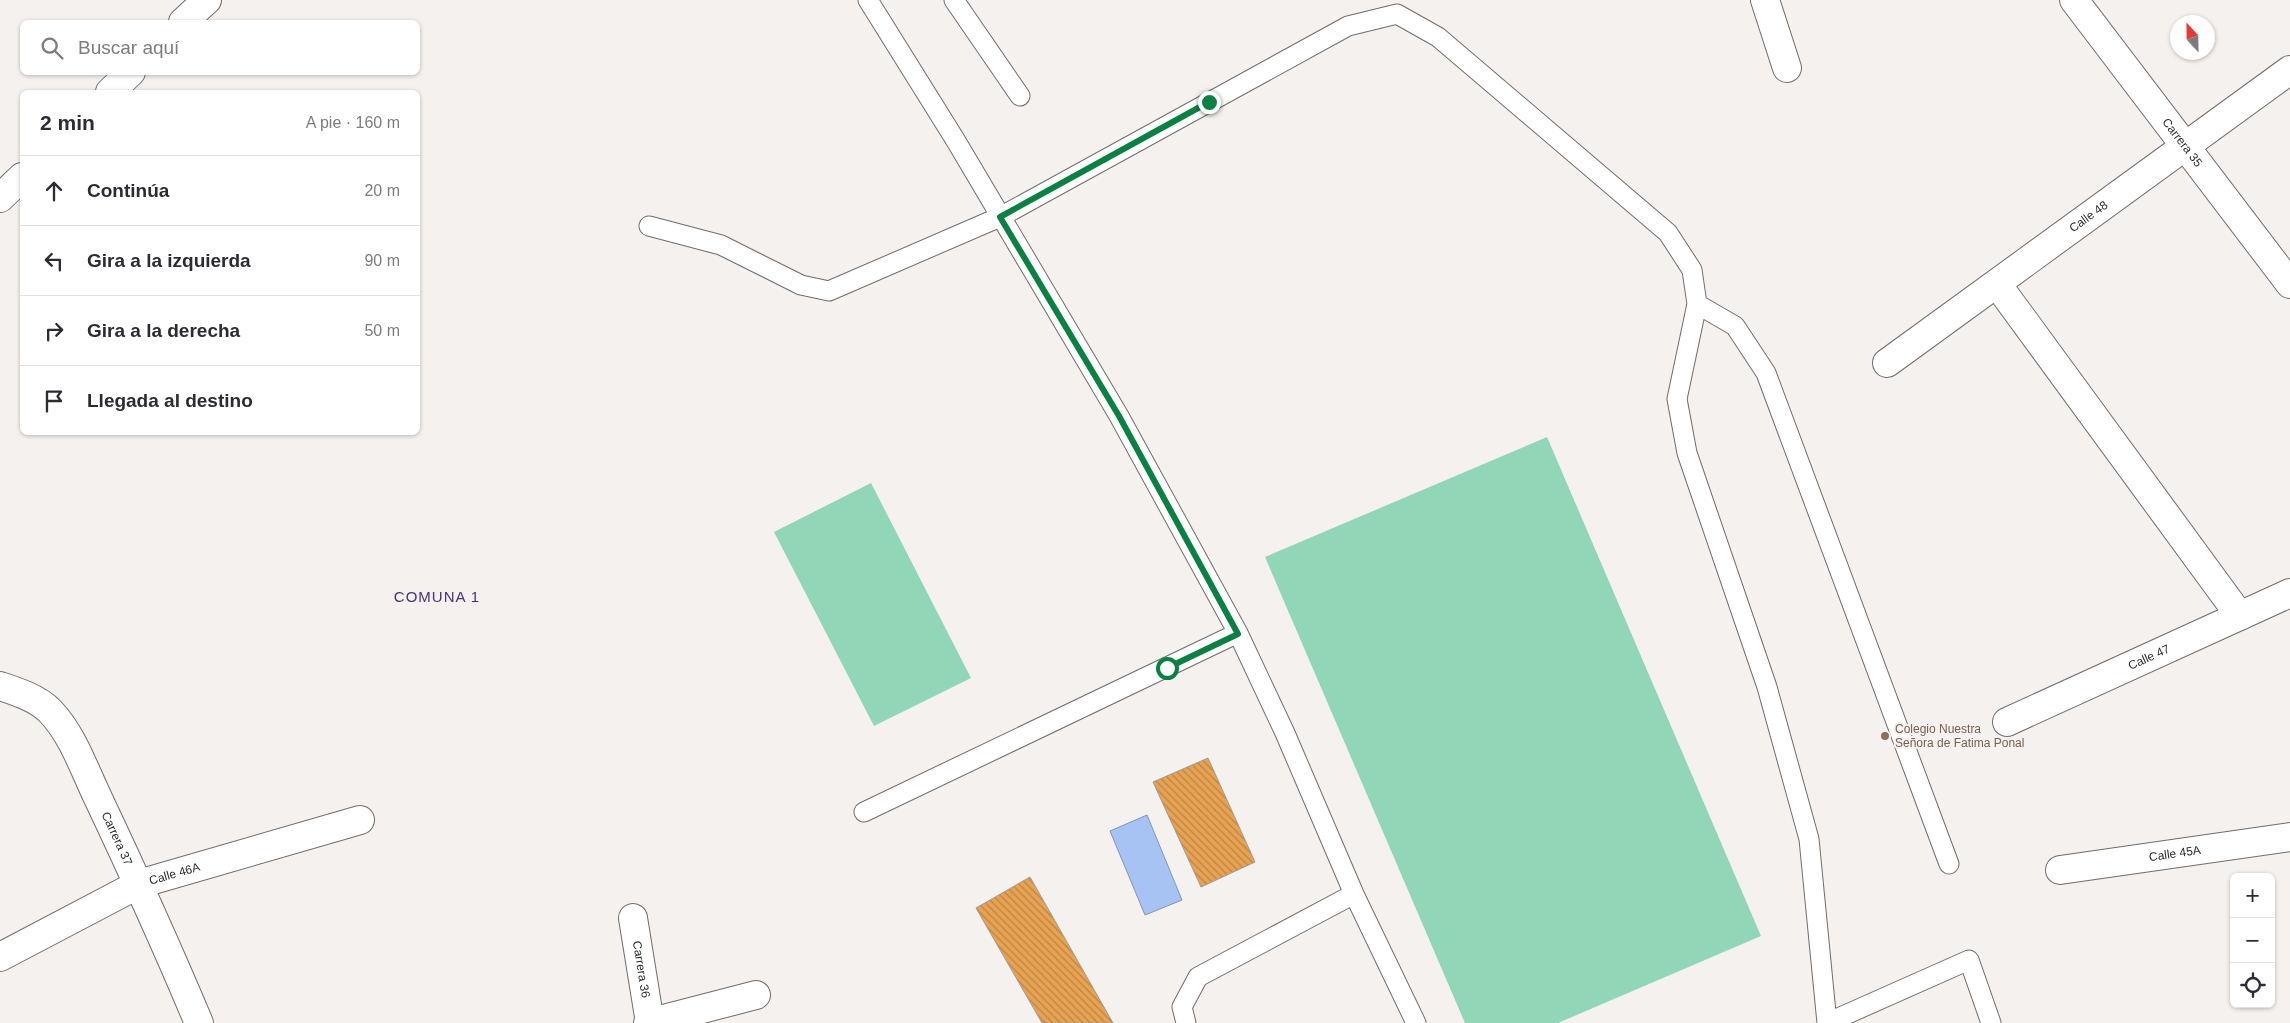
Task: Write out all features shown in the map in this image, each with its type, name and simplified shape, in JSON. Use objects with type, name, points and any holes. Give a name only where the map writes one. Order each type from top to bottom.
[{"type":"street","points":[[185,20],[207,0]]},
{"type":"street","points":[[1765,0],[1787,68]]},
{"type":"street","name":"Carrera 35","points":[[2074,0],[2290,284]]},
{"type":"street","name":"Calle 48","points":[[1887,364],[2290,70]]},
{"type":"street","points":[[112,90],[128,75]]},
{"type":"street","points":[[0,198],[20,179]]},
{"type":"street","points":[[1997,284],[2240,616]]},
{"type":"street","name":"Calle 47","points":[[2007,722],[2290,593]]},
{"type":"street","name":"Carrera 37","points":[[0,686],[37,700],[60,723],[77,752],[139,884],[200,1023]]},
{"type":"street","name":"Calle 46A","points":[[0,957],[139,884],[360,820]]},
{"type":"street","name":"Calle 45A","points":[[2060,870],[2290,836]]},
{"type":"street","name":"Carrera 36","points":[[633,918],[650,1023]]},
{"type":"street","points":[[650,1023],[756,995]]},
{"type":"lane","points":[[868,0],[956,141],[1119,416],[1238,634],[1286,734],[1354,894],[1416,1023]]},
{"type":"lane","points":[[954,0],[1020,96]]},
{"type":"lane","points":[[649,226],[721,245],[801,285],[829,291],[1000,217],[1348,26],[1397,14],[1438,38],[1668,233],[1692,270],[1697,304],[1677,399],[1687,453],[1767,686],[1809,839],[1827,1023],[1969,960],[1991,1023]]},
{"type":"lane","points":[[1697,304],[1735,326],[1766,373],[1950,864]]},
{"type":"lane","points":[[864,812],[1238,634]]},
{"type":"lane","points":[[1186,1023],[1182,1007],[1198,977],[1354,894]]},
{"type":"green space","points":[[1547,437],[1761,936],[1558,1023],[1465,1023],[1265,557]]},
{"type":"green space","points":[[871,483],[971,678],[874,726],[774,532]]},
{"type":"water","points":[[1147,815],[1182,900],[1145,915],[1110,831]]},
{"type":"building","points":[[1208,758],[1255,862],[1201,887],[1153,782]]},
{"type":"building","points":[[1030,877],[1113,1023],[1042,1023],[976,908]]},
{"type":"place","name":"Colegio Nuestra Señora de Fatima Ponal","points":[[1885,736]]},
{"type":"district","name":"COMUNA 1","points":[[437,596]]},
{"type":"route","points":[[1167,668],[1238,634],[1119,416],[1000,217],[1209,102]]}]
